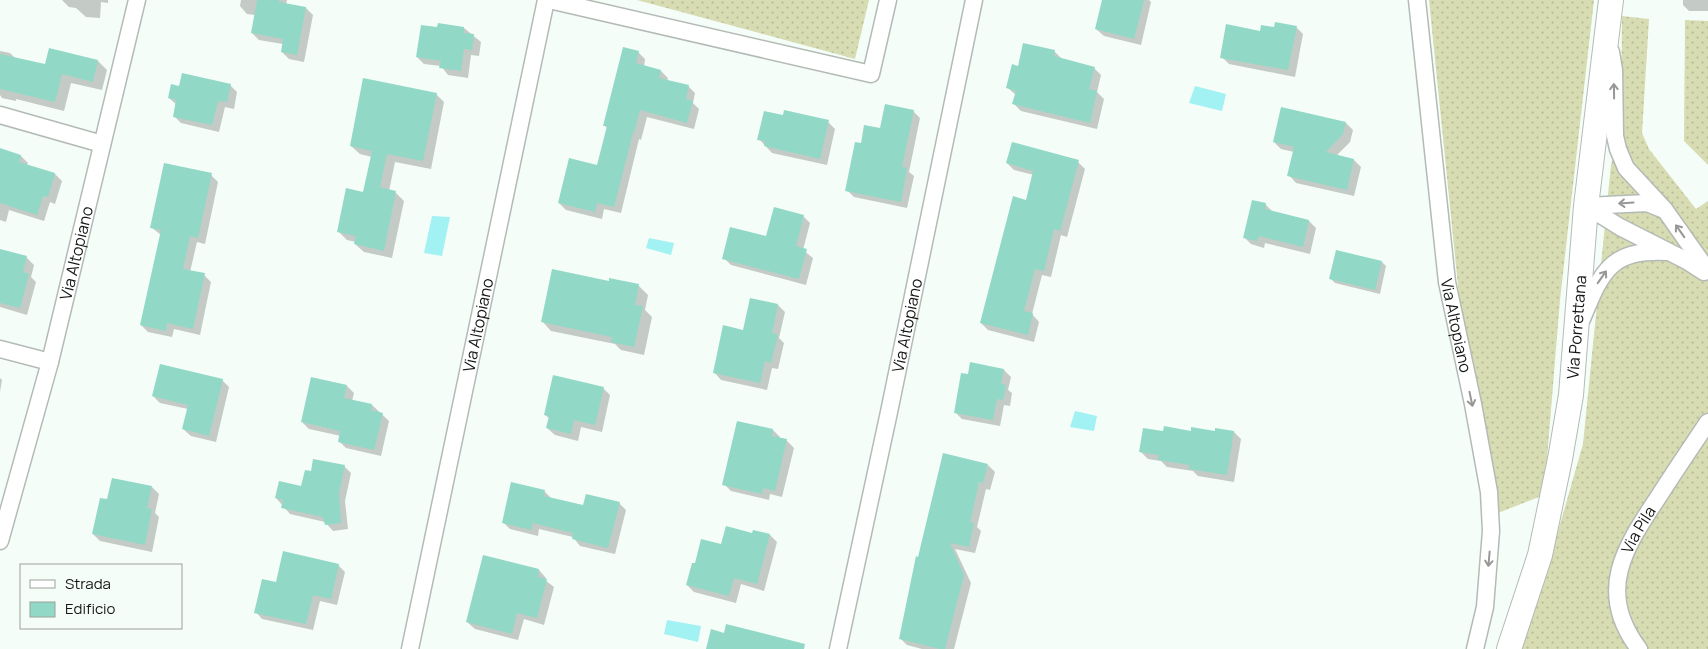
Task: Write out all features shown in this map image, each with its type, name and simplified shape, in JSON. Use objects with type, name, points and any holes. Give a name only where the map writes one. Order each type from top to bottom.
[{"type":"main road","name":"Via Porrettana","points":[[1509,649],[1540,555],[1571,395],[1586,206],[1611,0]]},
{"type":"street","name":"Via Altopiano","points":[[0,542],[50,362],[137,0]]},
{"type":"street","name":"Via Altopiano","points":[[410,649],[548,0],[871,74],[888,0]]},
{"type":"street","name":"Via Altopiano","points":[[838,649],[974,0]]},
{"type":"street","name":"Via Altopiano","points":[[1417,0],[1447,282],[1473,404],[1489,492],[1491,531],[1485,607],[1475,649]]},
{"type":"street","points":[[1607,32],[1614,70],[1615,136],[1618,149],[1626,168],[1665,210],[1708,273]]},
{"type":"street","points":[[0,115],[102,144]]},
{"type":"street","points":[[1586,206],[1647,202],[1665,210]]},
{"type":"street","points":[[1586,206],[1620,227],[1708,273]]},
{"type":"street","points":[[1575,337],[1603,273],[1617,261],[1642,252],[1668,252]]},
{"type":"street","points":[[0,349],[50,362]]},
{"type":"street","name":"Via Pila","points":[[1639,649],[1632,639],[1620,611],[1617,588],[1620,564],[1633,534],[1708,422]]},
{"type":"green space","points":[[637,0],[869,0],[855,59]]},
{"type":"green space","points":[[1429,0],[1594,0],[1560,300],[1544,495],[1498,513],[1468,384]]},
{"type":"green space","points":[[1622,16],[1649,19],[1642,133],[1649,149],[1696,209],[1708,201],[1708,649],[1520,649],[1544,580],[1583,444],[1611,165],[1621,131]]},
{"type":"green space","points":[[1685,20],[1708,21],[1708,165],[1684,141]]},
{"type":"water","points":[[1195,86],[1226,94],[1222,111],[1189,103]]},
{"type":"water","points":[[432,216],[450,217],[442,256],[424,253]]},
{"type":"water","points":[[649,238],[674,243],[671,255],[646,248]]},
{"type":"water","points":[[1075,411],[1097,416],[1094,431],[1070,427]]},
{"type":"water","points":[[667,620],[701,626],[698,642],[664,634]]},
{"type":"building","points":[[257,0],[279,0],[279,2],[306,7],[297,55],[281,52],[283,39],[251,33]]},
{"type":"building","points":[[1102,0],[1144,0],[1134,39],[1095,29]]},
{"type":"building","points":[[1275,22],[1297,26],[1288,70],[1220,58],[1226,24],[1260,31],[1261,25],[1274,27]]},
{"type":"building","points":[[438,23],[464,27],[464,33],[474,34],[472,50],[464,49],[461,71],[439,68],[441,61],[416,57],[421,25],[437,27]]},
{"type":"building","points":[[1023,43],[1055,50],[1054,56],[1095,67],[1089,89],[1097,91],[1090,123],[1012,104],[1016,91],[1006,88],[1012,64],[1018,66]]},
{"type":"building","points":[[623,47],[639,51],[636,63],[661,70],[659,78],[689,85],[686,99],[693,101],[687,123],[640,110],[614,207],[597,203],[595,212],[558,203],[569,158],[597,165],[607,126],[603,126]]},
{"type":"building","points":[[49,48],[98,60],[93,82],[62,74],[55,102],[0,89],[0,54],[45,64]]},
{"type":"building","points":[[182,73],[231,84],[227,102],[218,101],[212,125],[173,117],[176,100],[168,98],[171,84],[179,86]]},
{"type":"building","points":[[363,78],[437,93],[423,161],[387,154],[380,187],[396,191],[384,251],[354,244],[356,236],[337,232],[346,188],[363,192],[372,151],[350,146]]},
{"type":"building","points":[[885,104],[914,110],[902,167],[907,168],[901,202],[845,191],[855,142],[861,143],[864,125],[880,128]]},
{"type":"building","points":[[1281,107],[1346,122],[1343,134],[1326,152],[1354,159],[1347,190],[1287,176],[1294,147],[1273,142]]},
{"type":"building","points":[[784,110],[829,120],[820,159],[764,146],[765,141],[757,140],[764,111],[783,115]]},
{"type":"building","points":[[1012,142],[1079,160],[1060,231],[1054,229],[1044,271],[1035,269],[1024,311],[1033,313],[1028,335],[980,323],[1013,196],[1026,200],[1033,171],[1006,163]]},
{"type":"building","points":[[0,148],[21,155],[19,162],[55,173],[48,197],[43,196],[37,215],[0,203]]},
{"type":"building","points":[[164,163],[212,173],[198,238],[190,236],[183,269],[205,273],[193,329],[167,323],[166,331],[140,325],[161,230],[150,228]]},
{"type":"building","points":[[1252,200],[1266,203],[1265,209],[1309,220],[1303,247],[1259,236],[1257,241],[1243,238]]},
{"type":"building","points":[[774,207],[804,215],[796,246],[807,249],[799,279],[722,259],[730,227],[766,236]]},
{"type":"building","points":[[0,249],[27,256],[23,272],[29,274],[20,308],[0,303]]},
{"type":"building","points":[[1336,250],[1382,261],[1375,290],[1329,279]]},
{"type":"building","points":[[552,269],[609,281],[609,278],[639,284],[635,305],[643,306],[634,347],[611,342],[612,337],[541,322]]},
{"type":"building","points":[[750,298],[778,304],[772,333],[778,335],[771,363],[765,361],[760,383],[713,373],[723,325],[743,330]]},
{"type":"building","points":[[970,362],[1004,369],[1001,384],[1006,385],[1003,400],[997,399],[993,420],[954,413],[961,373],[968,374]]},
{"type":"building","points":[[160,364],[223,379],[209,436],[182,429],[188,405],[152,396]]},
{"type":"building","points":[[553,375],[604,387],[595,425],[574,420],[571,434],[546,428],[549,416],[544,415]]},
{"type":"building","points":[[311,377],[347,385],[344,398],[372,404],[371,410],[383,413],[374,450],[338,442],[340,431],[301,422]]},
{"type":"building","points":[[737,421],[773,429],[772,436],[787,439],[775,491],[763,488],[762,494],[722,485]]},
{"type":"building","points":[[1164,426],[1191,431],[1191,427],[1215,431],[1215,428],[1234,431],[1227,475],[1189,469],[1190,465],[1158,460],[1159,455],[1139,452],[1143,428],[1163,431]]},
{"type":"building","points":[[943,453],[988,464],[983,483],[979,482],[970,522],[974,523],[969,547],[950,543],[964,575],[945,649],[940,649],[899,639],[916,556],[918,557]]},
{"type":"building","points":[[313,459],[345,465],[339,493],[341,523],[325,525],[323,517],[281,508],[283,500],[275,498],[279,481],[301,486],[305,470],[311,471]]},
{"type":"building","points":[[112,478],[152,486],[147,508],[152,509],[145,545],[92,534],[100,498],[107,499]]},
{"type":"building","points":[[511,482],[545,490],[544,496],[583,505],[586,494],[620,502],[608,548],[572,539],[573,533],[533,523],[531,530],[502,523]]},
{"type":"building","points":[[726,526],[752,533],[753,530],[770,534],[757,584],[734,578],[729,596],[686,585],[692,563],[695,563],[701,539],[721,544]]},
{"type":"building","points":[[283,551],[339,564],[331,599],[313,595],[306,624],[254,613],[262,579],[276,582]]},
{"type":"building","points":[[483,555],[539,569],[538,577],[547,579],[537,618],[517,613],[512,634],[466,622]]},
{"type":"building","points":[[726,624],[805,644],[804,649],[706,649],[711,629],[724,633]]}]
